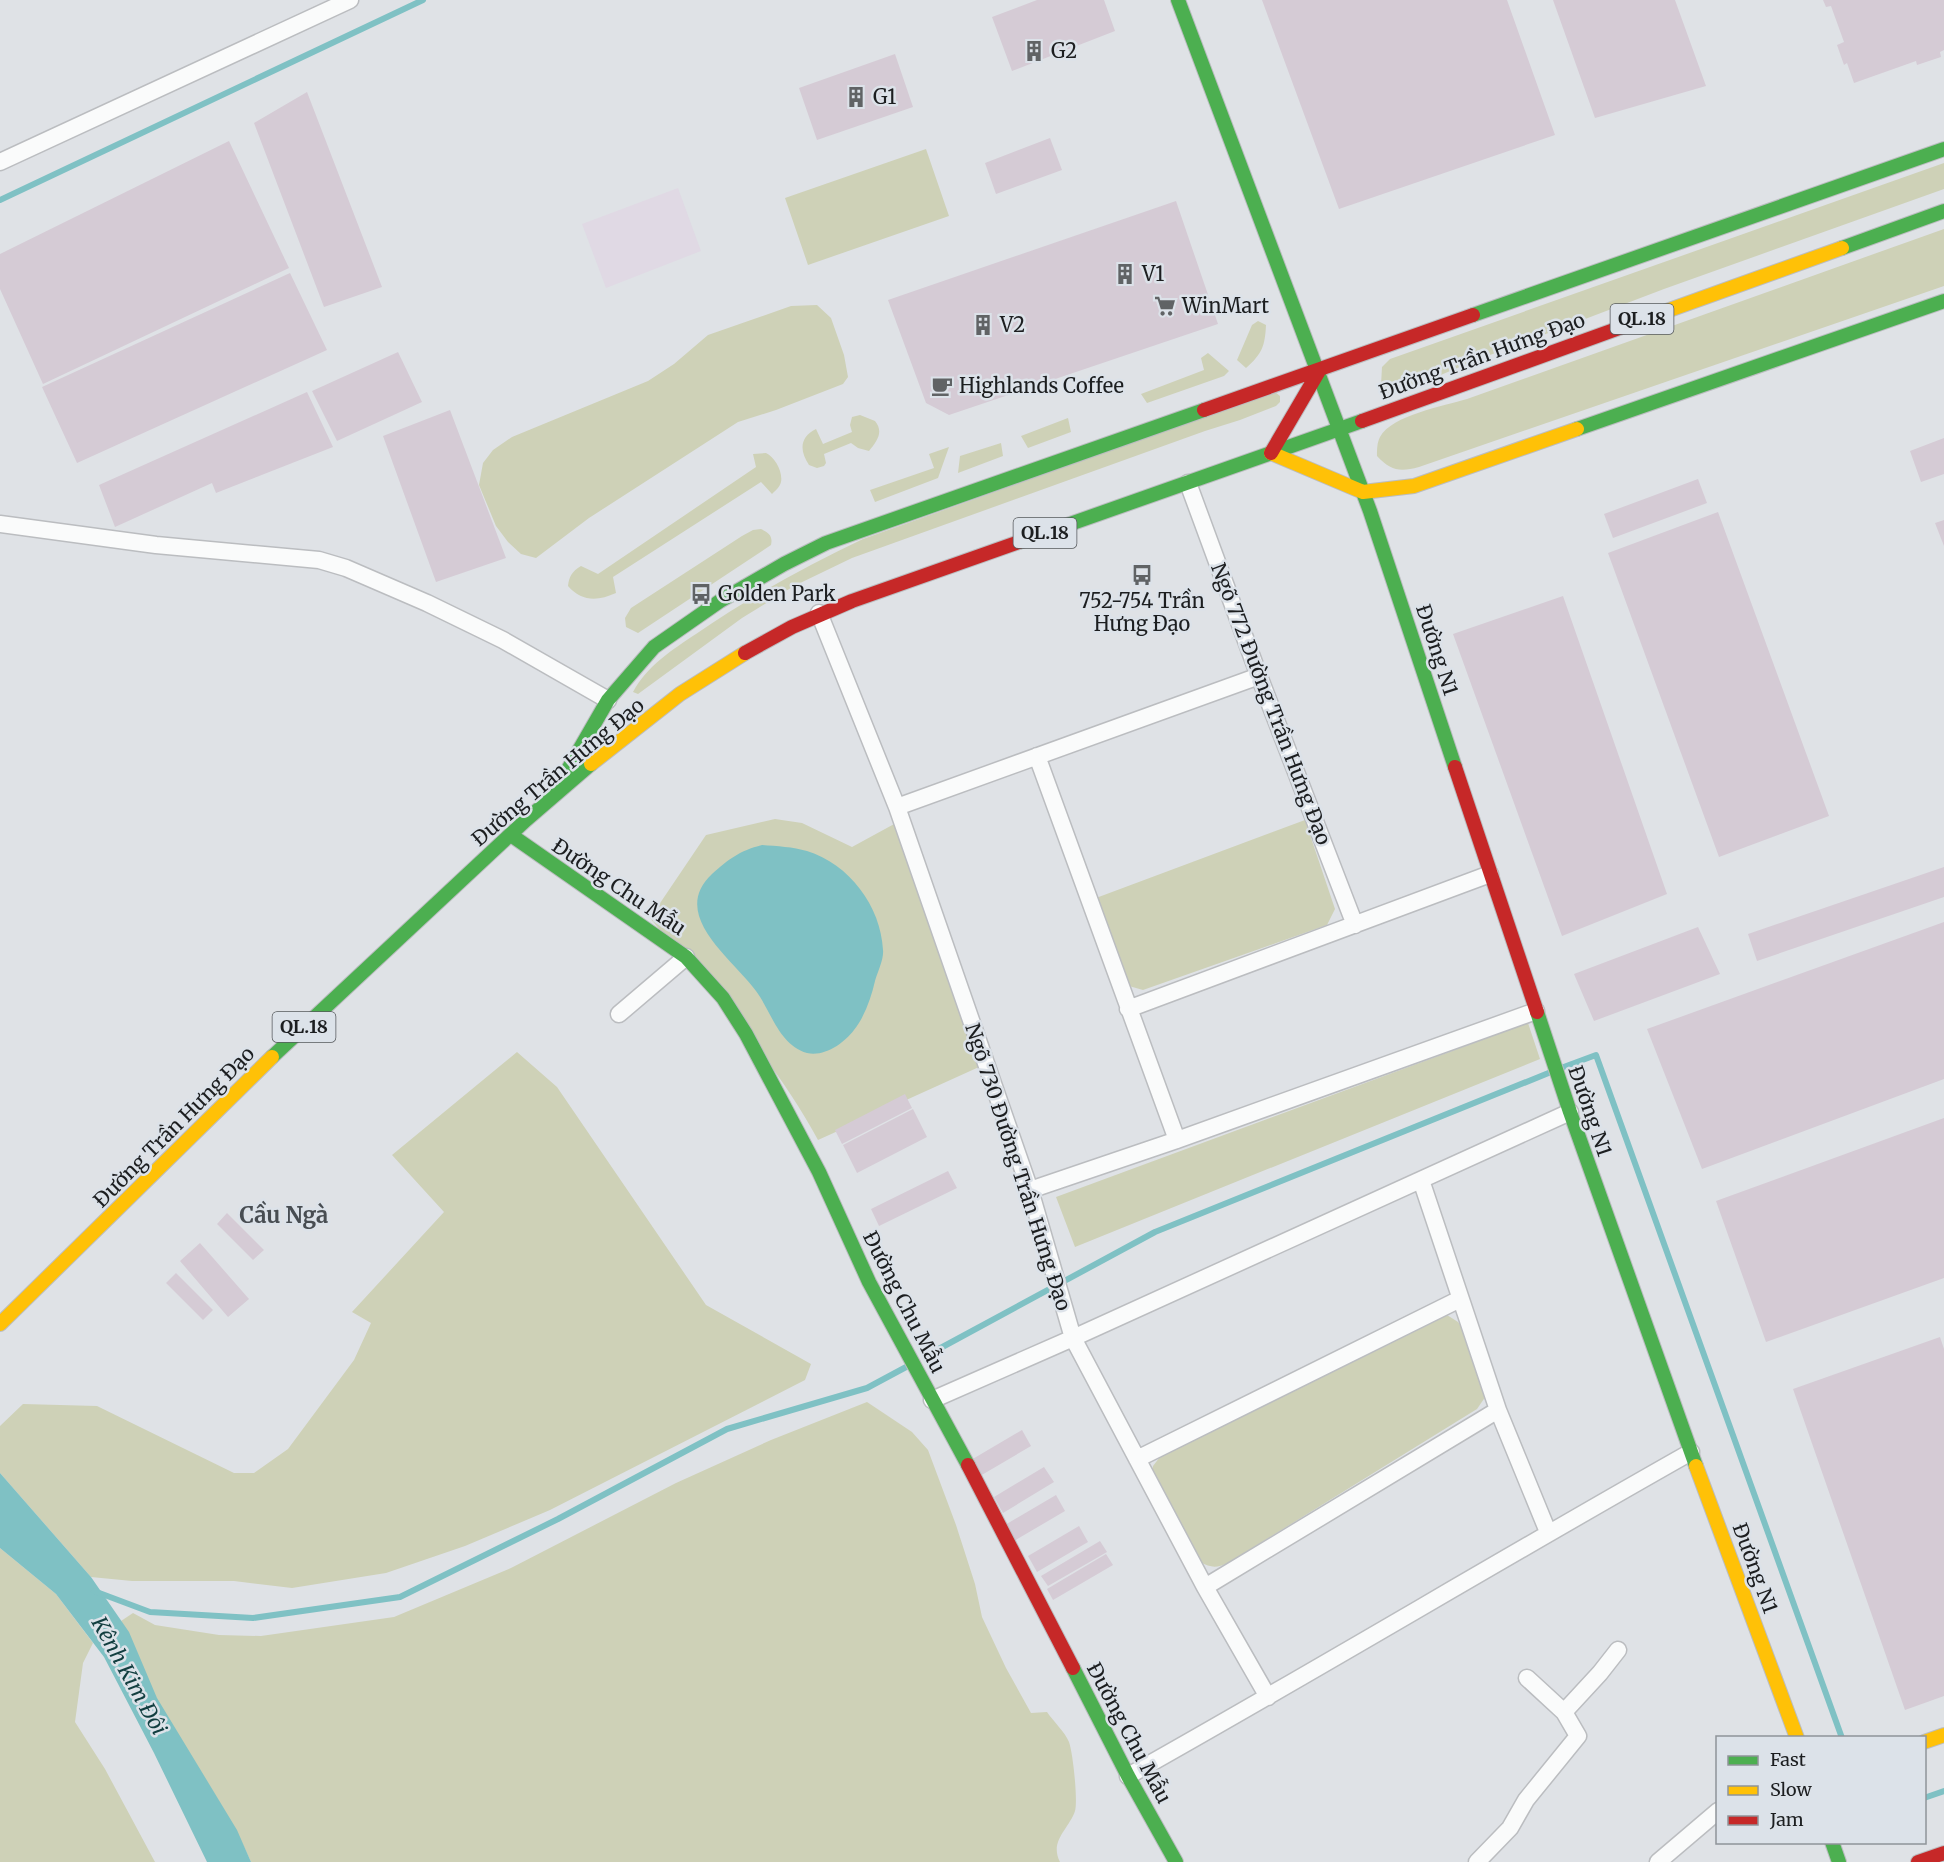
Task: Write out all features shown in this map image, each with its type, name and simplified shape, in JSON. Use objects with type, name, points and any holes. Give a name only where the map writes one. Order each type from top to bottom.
[{"type":"main road","name":"Đường N1","points":[[1179,0],[1340,427],[1570,1112],[1691,1452],[1797,1736]]},
{"type":"main road","points":[[551,798],[608,700],[654,647],[720,602],[784,564],[826,543],[1944,149]]},
{"type":"main road","name":"Đường Trần Hưng Đạo","points":[[0,1324],[269,1061],[551,798],[630,733],[705,677],[789,627],[819,613],[1944,211]]},
{"type":"main road","points":[[1318,370],[1271,453],[1363,492],[1414,486],[1944,301]]},
{"type":"main road","name":"Đường Chu Mẫu","points":[[511,835],[686,957],[723,998],[769,1074],[819,1172],[869,1282],[1001,1526],[1128,1776],[1176,1862]]},
{"type":"main road","points":[[1926,1741],[1944,1735]]},
{"type":"main road","points":[[1833,1844],[1839,1862]]},
{"type":"main road","points":[[1918,1862],[1944,1853]]},
{"type":"street","points":[[0,162],[350,0]]},
{"type":"street","name":"Ngõ 772 Đường Trần Hưng Đạo","points":[[1188,483],[1355,925]]},
{"type":"street","points":[[0,524],[156,545],[319,560],[346,568],[503,640],[608,700]]},
{"type":"street","name":"Ngõ 730 Đường Trần Hưng Đạo","points":[[819,613],[897,807],[1030,1190],[1073,1338],[1205,1587],[1268,1697]]},
{"type":"street","points":[[897,807],[1259,676]]},
{"type":"street","points":[[1037,756],[1177,1140]]},
{"type":"street","points":[[1128,1009],[1490,874]]},
{"type":"street","points":[[620,1014],[686,957]]},
{"type":"street","points":[[1030,1190],[1177,1140],[1536,1011]]},
{"type":"street","points":[[932,1400],[1570,1112]]},
{"type":"street","points":[[1421,1180],[1498,1410],[1548,1532]]},
{"type":"street","points":[[1137,1459],[1460,1299]]},
{"type":"street","points":[[1205,1587],[1498,1410]]},
{"type":"street","points":[[1128,1776],[1268,1697],[1548,1532],[1691,1452]]},
{"type":"street","points":[[1564,1712],[1618,1650]]},
{"type":"street","points":[[1477,1862],[1510,1828],[1526,1800],[1578,1736],[1564,1712],[1527,1678]]},
{"type":"street","points":[[1658,1862],[1716,1813]]},
{"type":"shaded area","points":[[678,188],[701,251],[606,288],[582,224]]},
{"type":"green space","points":[[926,149],[949,216],[808,265],[785,198]]},
{"type":"green space","points":[[1944,163],[1944,189],[1664,289],[1469,363],[1396,394],[1386,392],[1381,385],[1382,367],[1390,359]]},
{"type":"green space","points":[[1944,229],[1944,286],[1419,467],[1406,470],[1396,469],[1377,456],[1380,437],[1386,429],[1407,417],[1467,399]]},
{"type":"green space","points":[[817,305],[831,318],[844,355],[848,377],[843,384],[738,422],[589,518],[536,558],[521,554],[496,526],[479,485],[483,463],[493,450],[512,437],[648,381],[674,364],[708,335],[791,306]]},
{"type":"green space","points":[[1258,321],[1266,325],[1265,339],[1259,354],[1246,368],[1237,360],[1252,325]]},
{"type":"green space","points":[[1208,353],[1229,371],[1224,376],[1147,403],[1141,394],[1204,370],[1201,358]]},
{"type":"green space","points":[[1275,392],[1280,396],[1280,402],[1276,406],[852,558],[794,586],[742,618],[638,694],[633,692],[645,674],[661,659],[716,620],[778,583],[863,539]]},
{"type":"green space","points":[[860,415],[875,421],[879,429],[877,440],[869,451],[851,443],[824,454],[826,463],[824,466],[817,468],[809,465],[803,444],[811,432],[816,429],[823,444],[852,432],[850,425],[852,417]]},
{"type":"green space","points":[[1068,418],[1071,432],[1028,448],[1021,436]]},
{"type":"green space","points":[[1001,443],[1003,456],[958,473],[960,456]]},
{"type":"green space","points":[[949,447],[938,478],[875,502],[870,490],[934,468],[929,454]]},
{"type":"green space","points":[[766,453],[775,461],[781,474],[780,484],[772,494],[761,482],[613,577],[616,593],[603,598],[590,598],[579,595],[568,586],[569,580],[578,568],[581,566],[598,574],[756,467],[753,454]]},
{"type":"green space","points":[[761,529],[770,535],[771,545],[638,633],[626,627],[625,618],[631,608],[742,536],[753,530]]},
{"type":"green space","points":[[775,819],[802,823],[852,847],[896,823],[979,1067],[818,1140],[801,1110],[761,1053],[650,918],[706,835]]},
{"type":"green space","points":[[1305,820],[1335,909],[1327,925],[1143,990],[1129,986],[1096,898]]},
{"type":"green space","points":[[1528,1023],[1540,1059],[1075,1247],[1056,1197]]},
{"type":"green space","points":[[517,1052],[557,1087],[706,1305],[811,1364],[805,1380],[550,1510],[465,1546],[386,1573],[292,1588],[234,1581],[132,1581],[91,1577],[0,1473],[0,1426],[23,1404],[97,1406],[234,1473],[254,1473],[288,1449],[354,1360],[371,1323],[352,1312],[444,1212],[392,1155]]},
{"type":"green space","points":[[1447,1315],[1458,1322],[1463,1329],[1488,1393],[1477,1409],[1228,1563],[1214,1567],[1200,1562],[1151,1476],[1153,1466],[1163,1453]]},
{"type":"green space","points":[[867,1402],[912,1432],[928,1450],[956,1525],[975,1584],[982,1617],[1006,1668],[1031,1713],[1047,1712],[1069,1742],[1075,1777],[1076,1806],[1058,1841],[1057,1855],[1060,1862],[251,1862],[230,1820],[157,1699],[132,1640],[121,1621],[133,1613],[155,1625],[219,1635],[261,1636],[394,1617],[511,1568],[676,1483],[771,1440]]},
{"type":"green space","points":[[0,1548],[56,1594],[93,1643],[83,1663],[75,1722],[105,1769],[155,1862],[0,1862]]},
{"type":"water","points":[[762,845],[807,851],[836,866],[860,889],[876,918],[881,934],[883,957],[858,1025],[845,1040],[821,1053],[807,1053],[789,1043],[756,991],[709,936],[701,921],[697,905],[700,890],[712,874],[735,856]]},
{"type":"water","name":"Kênh Kim Đôi","points":[[0,1473],[91,1577],[129,1632],[157,1698],[237,1830],[251,1862],[207,1862],[104,1657],[56,1594],[0,1548]]},
{"type":"building","name":"G2","points":[[1037,0],[1104,0],[1115,31],[1012,71],[992,17]]},
{"type":"building","points":[[1262,0],[1507,0],[1555,135],[1339,209]]},
{"type":"building","points":[[1553,0],[1675,0],[1706,86],[1595,118]]},
{"type":"building","points":[[1823,0],[1944,0],[1944,50],[1940,52],[1941,57],[1917,65],[1916,61],[1854,83],[1837,45],[1844,42],[1831,6],[1826,7]]},
{"type":"building","name":"G1","points":[[895,54],[913,107],[817,140],[799,88]]},
{"type":"building","points":[[307,92],[382,287],[324,307],[254,123]]},
{"type":"building","points":[[1050,138],[1062,170],[996,194],[985,163]]},
{"type":"building","points":[[229,141],[289,268],[43,384],[0,289],[0,254]]},
{"type":"building","points":[[1176,201],[1218,324],[949,415],[926,403],[888,300]]},
{"type":"building","points":[[290,273],[327,350],[77,463],[42,387]]},
{"type":"building","points":[[398,352],[422,402],[337,441],[312,391]]},
{"type":"building","points":[[307,392],[333,447],[216,493],[212,483],[115,527],[99,485]]},
{"type":"building","points":[[450,410],[506,558],[436,582],[383,436]]},
{"type":"building","points":[[1944,438],[1944,474],[1921,482],[1910,451]]},
{"type":"building","points":[[1698,479],[1707,503],[1613,538],[1604,514]]},
{"type":"building","points":[[1718,512],[1829,816],[1719,857],[1608,553]]},
{"type":"building","points":[[1944,520],[1944,546],[1935,523]]},
{"type":"building","points":[[1563,596],[1667,894],[1562,936],[1453,634]]},
{"type":"building","points":[[1944,867],[1944,897],[1757,961],[1748,934]]},
{"type":"building","points":[[1944,922],[1944,1079],[1702,1169],[1647,1029]]},
{"type":"building","points":[[1698,927],[1720,974],[1594,1021],[1574,974]]},
{"type":"building","points":[[905,1094],[912,1108],[842,1144],[835,1130]]},
{"type":"building","points":[[913,1109],[927,1137],[857,1173],[843,1145]]},
{"type":"building","points":[[1944,1118],[1944,1278],[1766,1342],[1716,1201]]},
{"type":"building","points":[[948,1171],[957,1188],[879,1226],[871,1209]]},
{"type":"building","points":[[227,1213],[264,1250],[253,1260],[217,1224]]},
{"type":"building","points":[[200,1243],[249,1299],[228,1317],[180,1261]]},
{"type":"building","points":[[176,1273],[213,1310],[203,1320],[166,1283]]},
{"type":"building","points":[[1940,1337],[1944,1349],[1944,1696],[1905,1710],[1793,1389]]},
{"type":"building","points":[[1022,1430],[1031,1446],[980,1476],[971,1460]]},
{"type":"building","points":[[1044,1467],[1054,1482],[1003,1513],[994,1497]]},
{"type":"building","points":[[1056,1495],[1065,1511],[1014,1541],[1005,1525]]},
{"type":"building","points":[[1079,1526],[1088,1542],[1037,1572],[1028,1556]]},
{"type":"building","points":[[1100,1541],[1107,1552],[1048,1586],[1041,1576]]},
{"type":"building","points":[[1106,1554],[1113,1565],[1053,1600],[1047,1589]]},
{"type":"waterway","points":[[0,200],[423,0]]},
{"type":"waterway","points":[[1561,1068],[1596,1055],[1841,1736]]},
{"type":"waterway","points":[[935,1351],[1155,1232],[1551,1072]]},
{"type":"waterway","points":[[94,1591],[150,1612],[253,1618],[400,1597],[558,1519],[727,1429],[867,1388],[908,1366]]},
{"type":"waterway","points":[[1926,1797],[1944,1791]]},
{"type":"traffic: fast","points":[[1178,0],[1370,511],[1455,767]]},
{"type":"traffic: fast","points":[[1473,315],[1944,149]]},
{"type":"traffic: fast","points":[[1842,248],[1944,211]]},
{"type":"traffic: fast","points":[[1577,429],[1944,301]]},
{"type":"traffic: fast","points":[[559,785],[608,700],[654,647],[720,601],[826,543],[1204,410]]},
{"type":"traffic: fast","points":[[1019,542],[1362,421]]},
{"type":"traffic: fast","points":[[272,1057],[526,820],[591,764]]},
{"type":"traffic: fast","points":[[511,835],[686,957],[723,998],[746,1034],[819,1172],[869,1282],[968,1465]]},
{"type":"traffic: fast","points":[[1537,1012],[1570,1112],[1696,1466]]},
{"type":"traffic: fast","points":[[1073,1668],[1128,1776],[1176,1862]]},
{"type":"traffic: fast","points":[[1833,1844],[1839,1862]]},
{"type":"traffic: slow","points":[[1647,318],[1842,248]]},
{"type":"traffic: slow","points":[[1271,453],[1363,492],[1414,486],[1577,429]]},
{"type":"traffic: slow","points":[[591,764],[680,694],[745,653]]},
{"type":"traffic: slow","points":[[0,1324],[272,1057]]},
{"type":"traffic: slow","points":[[1696,1466],[1796,1736]]},
{"type":"traffic: slow","points":[[1926,1741],[1944,1735]]},
{"type":"traffic: jam","points":[[1204,410],[1473,315]]},
{"type":"traffic: jam","points":[[1362,421],[1647,318]]},
{"type":"traffic: jam","points":[[1271,453],[1319,371]]},
{"type":"traffic: jam","points":[[745,653],[792,627],[852,601],[1019,542]]},
{"type":"traffic: jam","points":[[1455,767],[1537,1012]]},
{"type":"traffic: jam","points":[[968,1465],[1073,1668]]},
{"type":"traffic: jam","points":[[1918,1862],[1944,1853]]},
{"type":"place","name":"G2","points":[[1034,51]]},
{"type":"place","name":"G1","points":[[856,97]]},
{"type":"place","name":"V1","points":[[1125,274]]},
{"type":"place","name":"WinMart","points":[[1165,306]]},
{"type":"place","name":"V2","points":[[983,325]]},
{"type":"place","name":"Highlands Coffee","points":[[942,386]]},
{"type":"place","name":"752-754 Trần Hưng Đạo","points":[[1142,575]]},
{"type":"place","name":"Golden Park","points":[[701,594]]},
{"type":"district","name":"Cầu Ngà","points":[[284,1215]]}]
